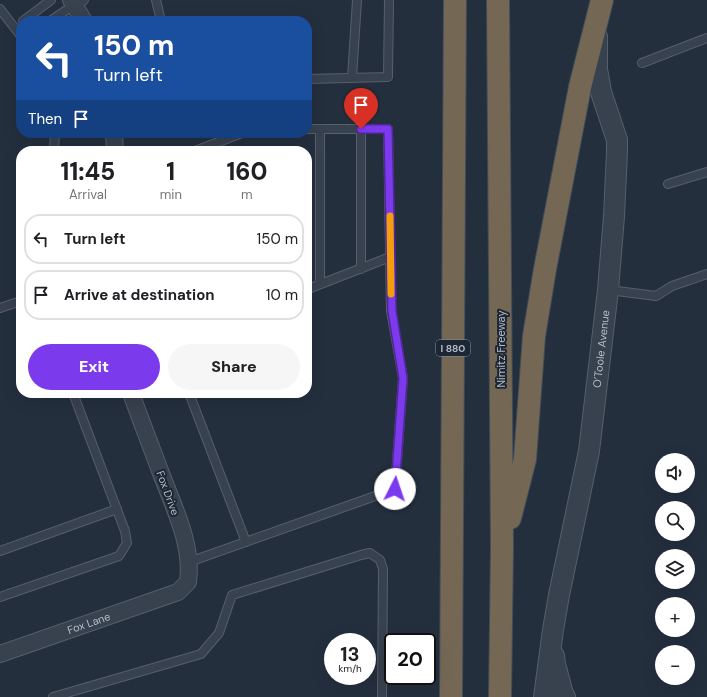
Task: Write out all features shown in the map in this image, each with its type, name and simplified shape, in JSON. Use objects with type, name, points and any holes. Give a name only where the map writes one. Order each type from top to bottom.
[{"type":"highway","name":"I 880","points":[[451,697],[455,0]]},
{"type":"highway","name":"Nimitz Freeway","points":[[498,0],[502,547],[500,697]]},
{"type":"highway","points":[[502,547],[525,459],[534,336],[545,270],[580,87],[603,0]]},
{"type":"street","name":"O’Toole Avenue","points":[[544,697],[552,630],[589,451],[608,290],[618,152],[617,140],[601,92],[597,69],[597,42],[603,0]]},
{"type":"street","points":[[76,3],[82,16]]},
{"type":"street","name":"Fox Drive","points":[[133,398],[175,511],[185,543],[190,569],[188,582],[178,592]]},
{"type":"street","name":"Fox Lane","points":[[0,654],[178,592]]},
{"type":"street","points":[[552,630],[555,664],[566,697]]},
{"type":"lane","points":[[30,16],[51,0]]},
{"type":"lane","points":[[156,0],[160,16]]},
{"type":"lane","points":[[352,78],[357,0]]},
{"type":"lane","points":[[312,79],[388,77],[389,0]]},
{"type":"lane","points":[[57,16],[76,3]]},
{"type":"lane","points":[[0,9],[16,22]]},
{"type":"lane","points":[[642,63],[707,38]]},
{"type":"lane","points":[[189,562],[395,489],[403,378],[392,311],[388,129],[312,129]]},
{"type":"lane","points":[[320,129],[320,284]]},
{"type":"lane","points":[[361,129],[361,269]]},
{"type":"lane","points":[[208,146],[229,138]]},
{"type":"lane","points":[[668,184],[707,172]]},
{"type":"lane","points":[[312,287],[390,257]]},
{"type":"lane","points":[[608,290],[656,296],[672,286],[707,274]]},
{"type":"lane","points":[[0,308],[16,303]]},
{"type":"lane","points":[[0,597],[119,556],[127,543],[125,531],[75,398]]},
{"type":"lane","points":[[191,398],[246,542]]},
{"type":"lane","points":[[0,551],[117,509]]},
{"type":"lane","points":[[53,697],[201,654],[219,633],[232,595],[370,553],[380,560],[383,569],[382,697]]},
{"type":"slow traffic","points":[[390,216],[391,294]]},
{"type":"route","points":[[361,129],[388,129],[392,311],[403,378],[395,489]]}]
